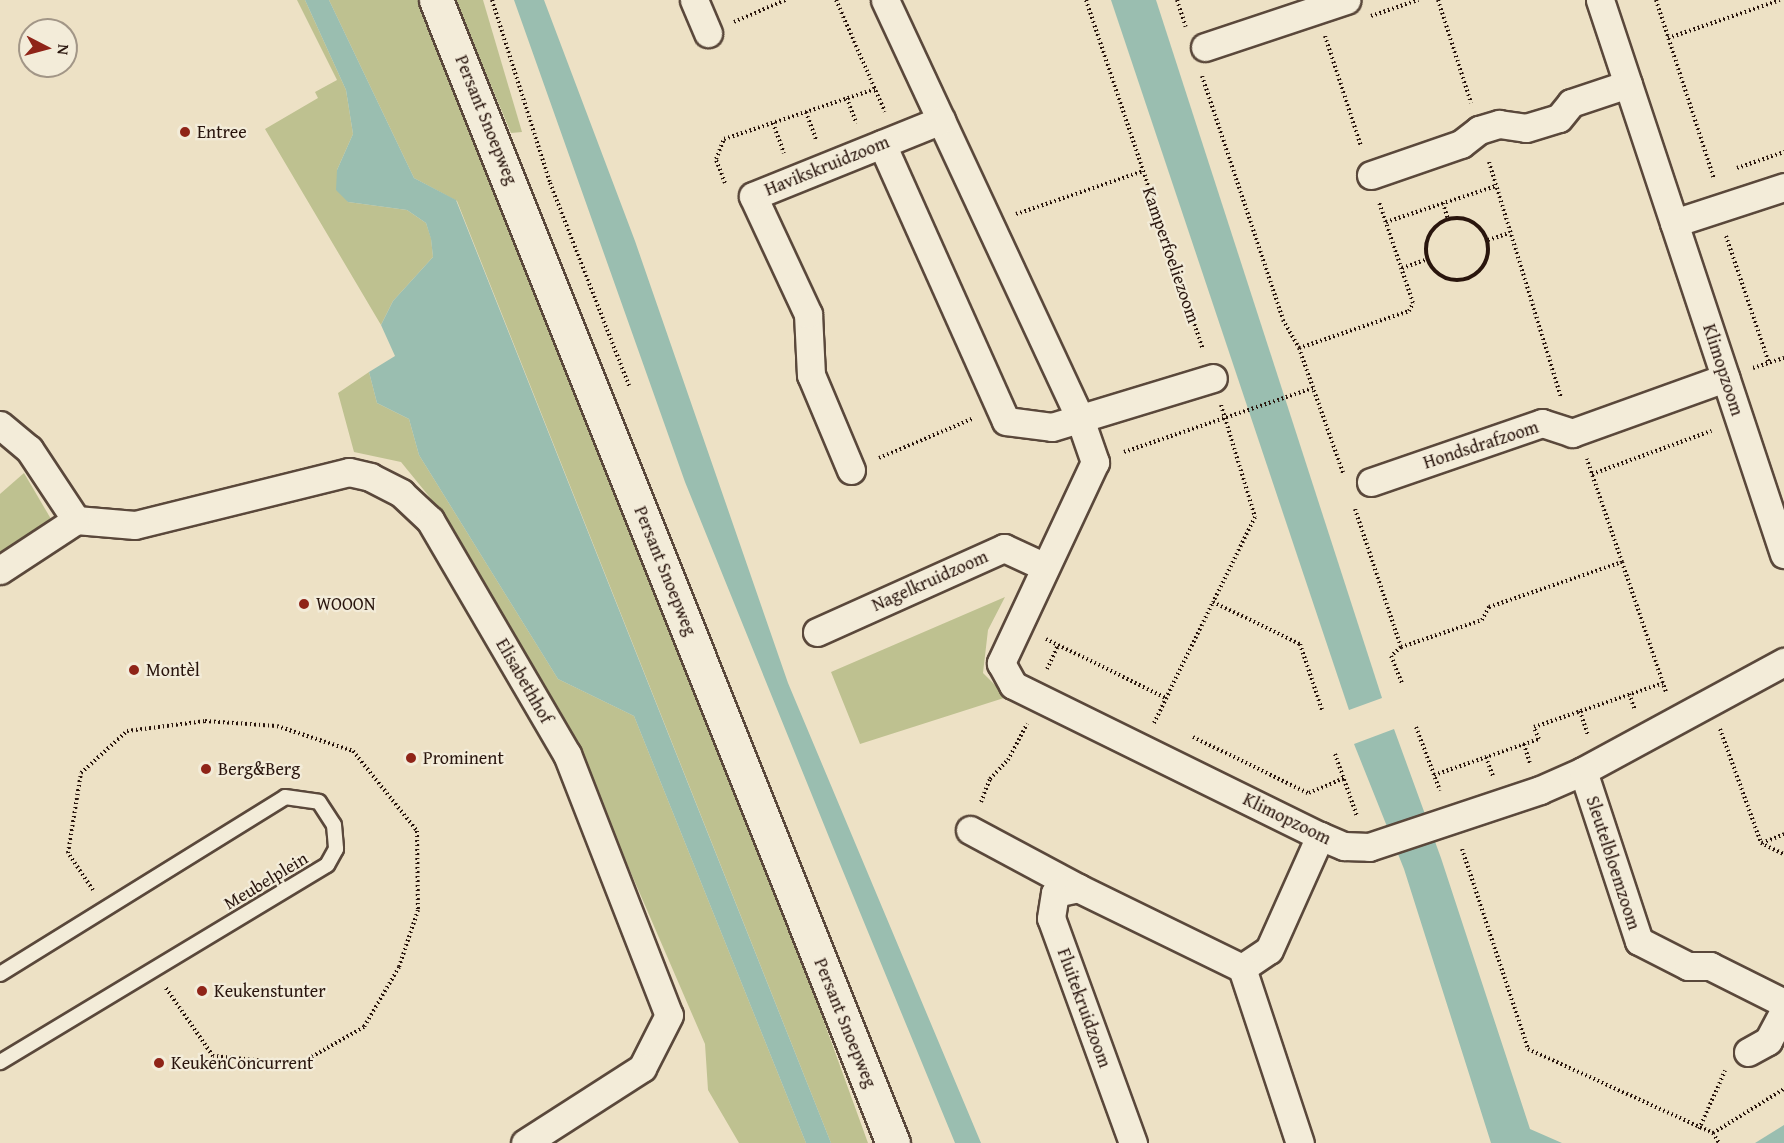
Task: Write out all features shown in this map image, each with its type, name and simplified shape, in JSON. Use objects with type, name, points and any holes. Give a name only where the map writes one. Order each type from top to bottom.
[{"type":"main road","name":"Persant Snoepweg","points":[[436,0],[893,1143]]},
{"type":"street","points":[[694,0],[708,33]]},
{"type":"street","points":[[885,0],[1080,419],[1095,462],[1043,566]]},
{"type":"street","points":[[1196,39],[1317,10],[1346,0]]},
{"type":"street","name":"Klimopzoom","points":[[1600,0],[1725,378],[1778,514],[1784,554]]},
{"type":"street","points":[[1371,176],[1461,144],[1479,130],[1499,124],[1526,128],[1559,118],[1571,102],[1628,84]]},
{"type":"street","name":"Havikskruidzoom","points":[[851,470],[811,375],[808,314],[753,196],[941,120]]},
{"type":"street","points":[[889,141],[1006,421],[1052,427],[1213,378]]},
{"type":"street","points":[[1674,223],[1784,187]]},
{"type":"street","points":[[1575,432],[1725,378]]},
{"type":"street","name":"Hondsdrafzoom","points":[[1361,491],[1542,423],[1575,432]]},
{"type":"street","points":[[0,425],[28,449],[76,520],[0,570]]},
{"type":"street","name":"Elisabethhof","points":[[76,520],[135,525],[349,472],[370,477],[400,493],[430,520],[567,754],[669,1015],[642,1068],[525,1143]]},
{"type":"street","name":"Nagelkruidzoom","points":[[817,632],[1004,548],[1043,566]]},
{"type":"street","name":"Klimopzoom","points":[[1043,566],[1001,663],[1013,685],[1344,846],[1378,845],[1445,823],[1583,771],[1784,662]]},
{"type":"street","name":"Sleutelbloemzoom","points":[[1583,771],[1639,941],[1688,966],[1710,966],[1784,1003]]},
{"type":"street","points":[[970,830],[1078,888],[1242,968],[1300,1143]]},
{"type":"street","points":[[1242,968],[1269,950],[1320,836]]},
{"type":"street","name":"Fluitekruidzoom","points":[[1078,888],[1055,893],[1051,918],[1133,1143]]},
{"type":"street","points":[[1748,1052],[1768,1041],[1784,1011]]},
{"type":"lane","name":"Meubelplein","points":[[0,974],[285,797],[319,802],[334,825],[336,849],[327,865],[0,1062]]},
{"type":"path","points":[[708,33],[785,0]]},
{"type":"path","points":[[836,0],[889,141]]},
{"type":"path","name":"Kamperfoeliezoom","points":[[1086,0],[1213,378],[1255,517],[1142,749]]},
{"type":"path","points":[[1177,0],[1196,39]]},
{"type":"path","points":[[1438,0],[1510,233],[1575,432],[1592,474],[1676,720]]},
{"type":"path","points":[[1656,0],[1668,38],[1780,0]]},
{"type":"path","points":[[1299,348],[1409,311],[1413,303],[1317,10]]},
{"type":"path","points":[[1201,74],[1282,320],[1299,348],[1344,478]]},
{"type":"path","points":[[988,223],[1143,171]]},
{"type":"path","points":[[1386,222],[1496,186]]},
{"type":"path","points":[[1443,203],[1448,219]]},
{"type":"path","points":[[1448,219],[1467,219],[1476,224],[1488,240],[1487,261],[1472,278],[1451,281],[1441,277],[1428,259],[1426,250],[1432,231],[1448,219]]},
{"type":"path","points":[[1488,240],[1510,233]]},
{"type":"path","points":[[1401,268],[1428,259]]},
{"type":"path","points":[[1095,462],[1313,388]]},
{"type":"path","points":[[851,470],[1000,408]]},
{"type":"path","points":[[1592,474],[1740,421]]},
{"type":"path","points":[[1361,491],[1401,647]]},
{"type":"path","points":[[1402,683],[1391,656],[1401,647],[1482,620],[1489,607],[1622,562]]},
{"type":"path","points":[[1213,602],[1299,644],[1322,710]]},
{"type":"path","points":[[1018,626],[1166,698]]},
{"type":"path","points":[[1434,775],[1539,739],[1534,727],[1663,683]]},
{"type":"path","points":[[970,830],[990,779],[1008,760],[1039,699]]},
{"type":"path","points":[[1710,702],[1761,843],[1784,854]]},
{"type":"path","points":[[1156,719],[1166,724]]},
{"type":"path","points":[[1416,727],[1434,775],[1445,823],[1528,1049],[1699,1129],[1713,1133],[1719,1143]]},
{"type":"path","points":[[1187,734],[1308,793]]},
{"type":"path","points":[[1335,754],[1378,845]]},
{"type":"path","points":[[1761,843],[1784,834]]},
{"type":"path","points":[[1699,1129],[1730,1062],[1748,1052]]},
{"type":"path","points":[[1713,1133],[1784,1089]]},
{"type":"green space","points":[[297,0],[305,0],[346,90],[353,134],[337,170],[348,202],[407,210],[426,223],[431,238],[433,257],[393,301],[381,325],[265,129],[318,98],[315,92],[337,80]]},
{"type":"green space","points":[[329,0],[418,0],[794,939],[868,1143],[831,1143],[457,201],[414,178]]},
{"type":"green space","points":[[455,0],[483,0],[522,132],[511,133]]},
{"type":"green space","points":[[369,372],[377,403],[409,419],[419,455],[558,679],[634,716],[806,1143],[739,1143],[708,1090],[705,1044],[567,725],[441,511],[401,462],[354,452],[338,393]]},
{"type":"green space","points":[[24,473],[51,519],[0,553],[0,494]]},
{"type":"green space","points":[[1005,597],[988,630],[983,673],[1007,697],[860,744],[831,672]]},
{"type":"shaded area","points":[[305,0],[329,0],[414,178],[456,200],[831,1143],[806,1143],[634,716],[558,679],[419,455],[409,419],[377,403],[369,372],[395,356],[381,325],[393,301],[433,257],[431,239],[426,223],[407,210],[348,202],[336,190],[337,170],[353,134],[346,90]]},
{"type":"shaded area","points":[[514,0],[544,0],[635,241],[788,683],[981,1143],[955,1143],[833,847],[685,482]]},
{"type":"shaded area","points":[[1111,0],[1156,0],[1382,698],[1349,710]]},
{"type":"shaded area","points":[[1394,729],[1441,858],[1530,1129],[1562,1143],[1491,1143],[1404,869],[1354,744]]},
{"type":"shaded area","points":[[1784,1125],[1784,1143],[1755,1143]]},
{"type":"place","name":"Entree","points":[[185,132]]},
{"type":"place","name":"WOOON","points":[[304,604]]},
{"type":"place","name":"Montèl","points":[[134,670]]},
{"type":"place","name":"Prominent","points":[[411,758]]},
{"type":"place","name":"Berg&Berg","points":[[206,769]]},
{"type":"place","name":"Keukenstunter","points":[[202,991]]},
{"type":"place","name":"KeukenConcurrent","points":[[159,1063]]}]
